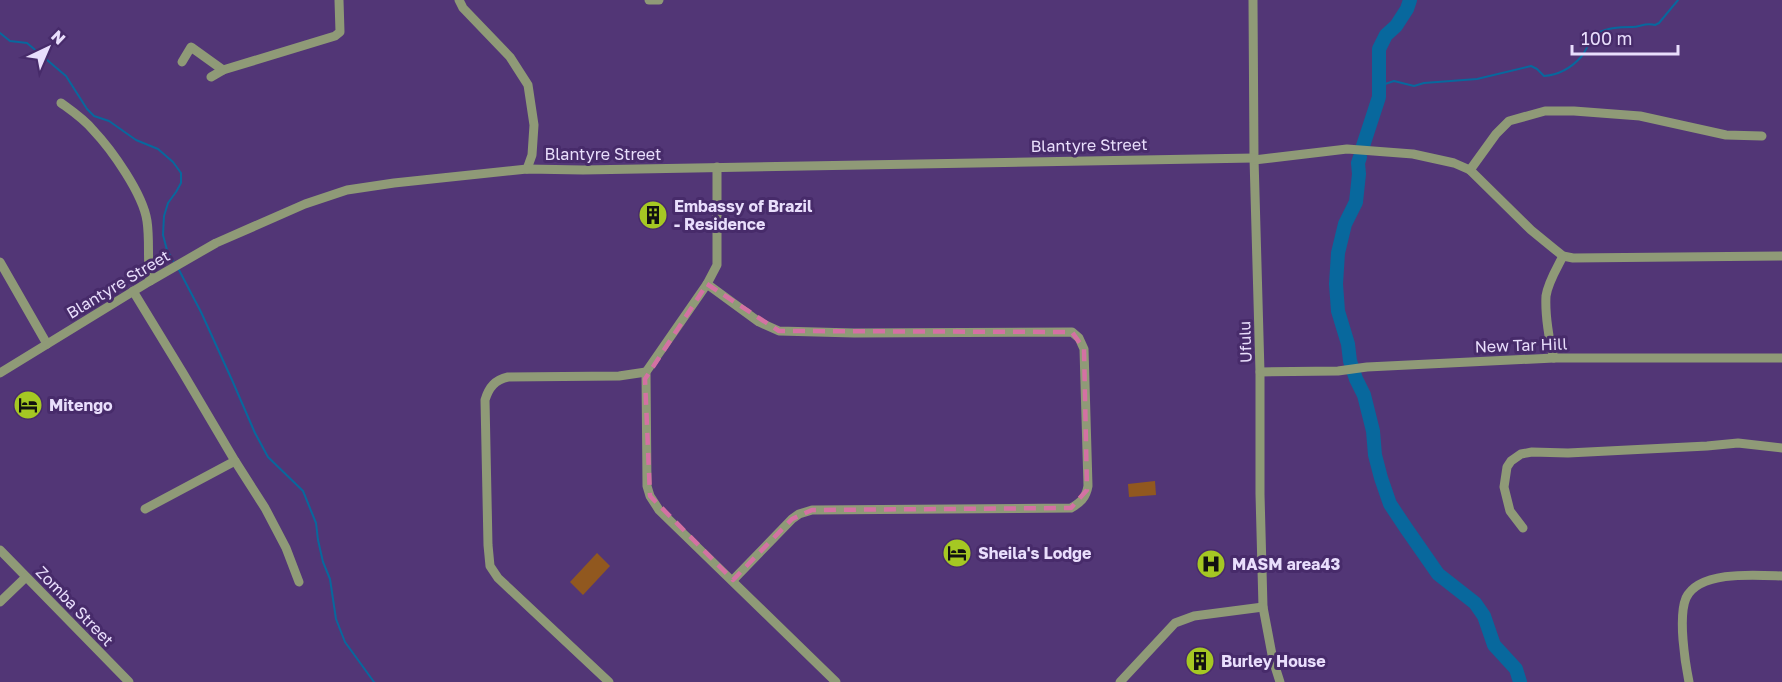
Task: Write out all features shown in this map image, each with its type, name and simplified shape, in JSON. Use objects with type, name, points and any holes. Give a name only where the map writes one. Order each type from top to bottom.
[{"type":"street","points":[[211,77],[223,70],[334,36],[340,32],[339,0]]},
{"type":"street","points":[[459,0],[463,8],[510,57],[528,84],[534,125],[532,155],[527,169]]},
{"type":"street","points":[[649,0],[659,0]]},
{"type":"street","name":"Ufulu","points":[[1253,0],[1263,607],[1273,660],[1280,682]]},
{"type":"street","points":[[182,62],[188,44],[223,70]]},
{"type":"street","points":[[61,103],[93,129],[134,187],[147,222],[150,281]]},
{"type":"street","points":[[1762,136],[1726,135],[1640,116],[1545,111],[1509,122],[1496,134],[1470,170],[1531,230],[1563,256],[1573,258],[1782,256]]},
{"type":"street","name":"Blantyre Street","points":[[0,373],[216,243],[305,204],[359,188],[394,183],[527,169],[1254,159],[1347,149],[1413,154],[1454,163],[1470,170]]},
{"type":"street","points":[[717,167],[717,265],[707,284],[646,372],[647,486],[653,503],[668,519],[836,682]]},
{"type":"street","points":[[1554,358],[1549,342],[1546,296],[1549,284],[1563,256]]},
{"type":"street","points":[[0,262],[47,344]]},
{"type":"street","points":[[707,284],[759,322],[779,331],[1072,332],[1079,338],[1084,350],[1088,486],[1080,503],[1071,508],[812,510],[792,519],[733,580]]},
{"type":"street","points":[[133,291],[234,461],[265,508],[286,548],[299,582]]},
{"type":"street","name":"New Tar Hill","points":[[1260,372],[1338,371],[1366,367],[1554,358],[1782,358]]},
{"type":"street","points":[[609,682],[498,578],[490,566],[485,400],[493,384],[500,379],[619,376],[646,372]]},
{"type":"street","points":[[1523,528],[1510,511],[1504,487],[1507,467],[1521,454],[1707,447],[1738,443],[1782,448]]},
{"type":"street","points":[[145,509],[234,461]]},
{"type":"street","name":"Zomba Street","points":[[0,550],[129,682]]},
{"type":"street","points":[[1689,682],[1684,652],[1683,610],[1690,592],[1700,585],[1722,577],[1782,576]]},
{"type":"street","points":[[0,602],[26,577]]},
{"type":"street","points":[[1120,682],[1175,623],[1194,616],[1263,607]]},
{"type":"highlighted area","points":[[707,284],[779,331],[1072,332],[1084,349],[1087,490],[1071,508],[812,510],[792,519],[733,580],[650,496],[645,379]]},
{"type":"shaded area","points":[[1155,481],[1156,495],[1129,497],[1128,484]]},
{"type":"shaded area","points":[[597,553],[610,566],[583,595],[570,582]]},
{"type":"waterway","points":[[1362,149],[1379,97],[1379,49],[1386,35],[1396,26],[1407,9],[1410,0]]},
{"type":"waterway","points":[[1379,86],[1394,81],[1414,86],[1424,83],[1477,79],[1531,66],[1544,76],[1554,74],[1569,68],[1577,61],[1593,37],[1600,32],[1608,29],[1655,25],[1678,0]]},
{"type":"waterway","points":[[0,33],[10,41],[27,43],[66,76],[94,116],[109,121],[136,140],[158,149],[173,162],[181,173],[181,183],[168,203],[164,216],[163,235],[173,261]]},
{"type":"waterway","points":[[1360,157],[1356,202],[1345,224],[1338,253],[1336,284],[1338,311],[1348,344],[1350,361],[1364,395],[1381,478],[1390,504],[1406,528],[1438,574],[1475,603],[1484,616],[1494,645],[1516,669],[1520,682]]},
{"type":"waterway","points":[[179,270],[201,312],[268,457],[303,491],[316,523],[323,562],[330,579],[336,619],[345,642],[374,682]]},
{"type":"place","name":"Embassy of Brazil - Residence","points":[[653,215]]},
{"type":"place","name":"Mitengo","points":[[28,405]]},
{"type":"place","name":"Sheila's Lodge","points":[[957,553]]},
{"type":"place","name":"MASM area43","points":[[1211,564]]},
{"type":"place","name":"Burley House","points":[[1200,661]]}]
